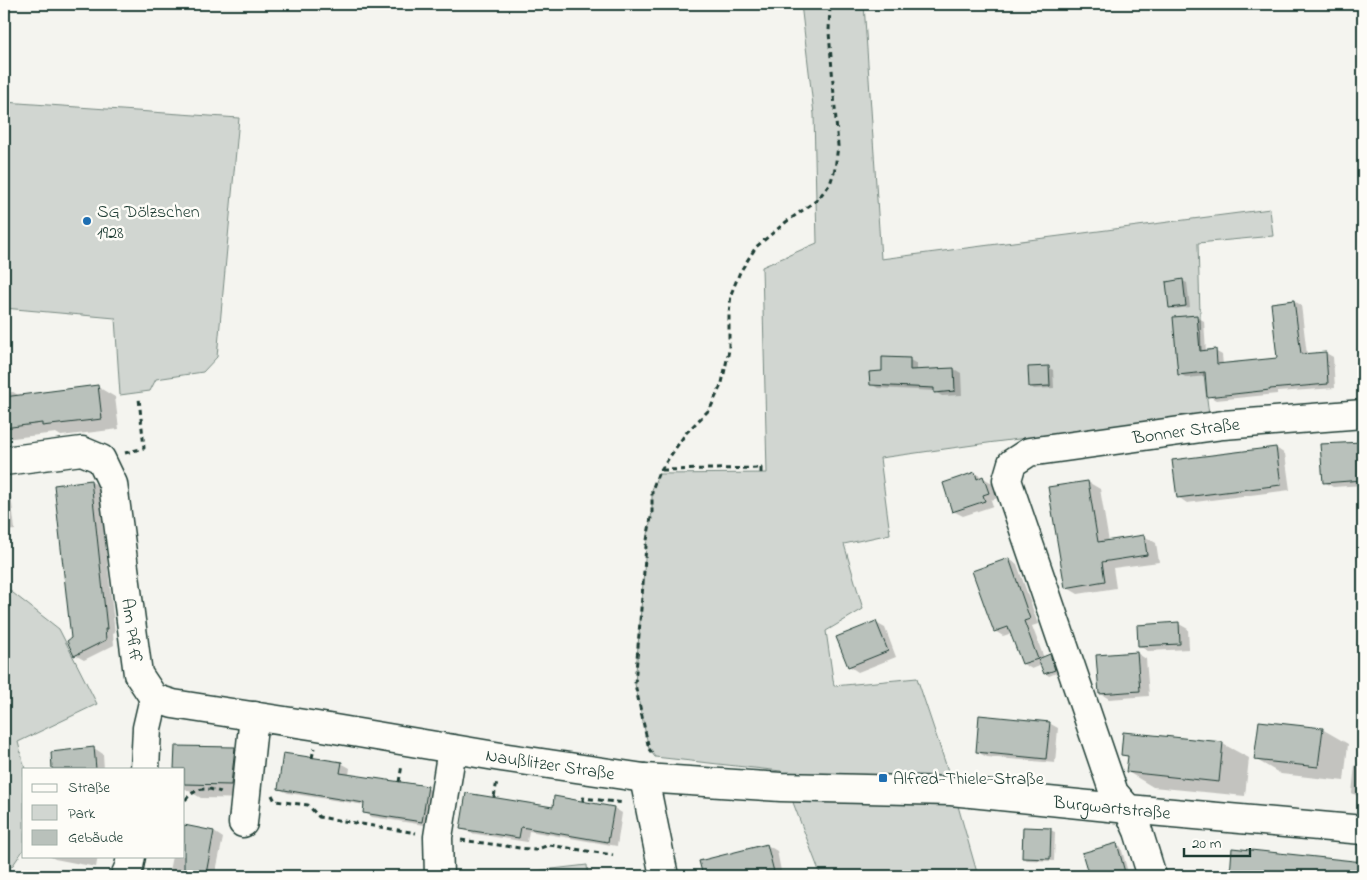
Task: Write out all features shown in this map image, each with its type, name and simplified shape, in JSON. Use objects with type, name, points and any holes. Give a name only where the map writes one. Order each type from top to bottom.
[{"type":"street","name":"Bonner Straße","points":[[1128,809],[1114,793],[1006,480],[1012,463],[1029,452],[1223,425],[1363,414]]},
{"type":"street","points":[[4,461],[82,452],[101,459]]},
{"type":"street","name":"Am Pfiff","points":[[101,459],[113,484],[138,674],[154,698]]},
{"type":"street","points":[[145,768],[147,728],[154,698]]},
{"type":"street","name":"Naußlitzer Straße","points":[[154,698],[173,704],[644,778],[781,787],[951,791]]},
{"type":"street","points":[[253,805],[254,716]]},
{"type":"street","points":[[439,876],[428,835],[452,749]]},
{"type":"street","points":[[644,778],[664,876]]},
{"type":"street","name":"Burgwartstraße","points":[[951,791],[1363,830]]},
{"type":"street","points":[[1128,809],[1138,831],[1152,876]]},
{"type":"street","points":[[125,876],[131,858]]},
{"type":"path","points":[[644,778],[655,758],[649,750],[635,684],[646,546],[652,512],[652,490],[658,474],[686,433],[710,409],[722,383],[729,350],[731,294],[740,272],[756,247],[817,200],[830,184],[835,169],[838,146],[829,32],[830,4]]},
{"type":"path","points":[[101,459],[144,448],[139,398]]},
{"type":"path","points":[[661,470],[761,468],[761,473]]},
{"type":"path","points":[[312,758],[313,751]]},
{"type":"path","points":[[399,782],[402,766]]},
{"type":"path","points":[[494,797],[497,780]]},
{"type":"path","points":[[185,800],[199,789],[208,788],[253,805],[275,801],[308,805],[320,817],[428,835],[535,850],[549,845],[613,855]]},
{"type":"green space","points":[[801,4],[864,4],[881,259],[1270,209],[1273,236],[1198,243],[1201,351],[1209,415],[880,458],[890,534],[844,544],[863,609],[826,631],[834,686],[917,678],[948,771],[978,876],[821,876],[781,771],[655,757],[649,749],[635,684],[646,546],[652,512],[652,490],[658,474],[767,473],[762,267],[817,243],[814,114]]},
{"type":"green space","points":[[4,102],[239,118],[217,357],[203,372],[156,379],[150,391],[120,395],[115,318],[4,308]]},
{"type":"green space","points":[[4,586],[59,629],[97,704],[18,742],[25,768],[22,768],[22,852],[13,865],[4,872]]},
{"type":"green space","points":[[587,865],[588,876],[530,876],[535,871]]},
{"type":"building","points":[[1183,279],[1186,306],[1169,308],[1166,282]]},
{"type":"building","points":[[1294,300],[1301,354],[1326,352],[1328,384],[1207,397],[1205,372],[1178,375],[1173,317],[1197,315],[1200,351],[1216,349],[1217,364],[1277,358],[1271,303]]},
{"type":"building","points":[[882,357],[910,358],[910,370],[954,368],[955,391],[934,393],[934,388],[870,385],[869,372],[882,371]]},
{"type":"building","points":[[1049,366],[1050,386],[1029,387],[1028,367]]},
{"type":"building","points":[[98,385],[102,419],[42,426],[42,423],[4,428],[4,397]]},
{"type":"building","points":[[1363,442],[1363,480],[1323,483],[1320,444]]},
{"type":"building","points":[[1276,447],[1281,485],[1177,498],[1172,460]]},
{"type":"building","points":[[975,472],[977,479],[983,476],[989,493],[983,495],[985,501],[952,512],[943,483]]},
{"type":"building","points":[[91,480],[107,629],[105,629],[106,640],[74,656],[67,641],[71,638],[54,485]]},
{"type":"building","points":[[1088,481],[1098,542],[1144,535],[1147,555],[1102,562],[1105,581],[1065,588],[1048,487]]},
{"type":"building","points":[[1009,558],[1030,619],[1024,621],[1038,659],[1022,664],[1008,627],[994,632],[972,571]]},
{"type":"building","points":[[876,621],[888,651],[848,667],[836,637]]},
{"type":"building","points":[[1179,622],[1180,644],[1138,646],[1137,625]]},
{"type":"building","points":[[1137,652],[1140,691],[1099,694],[1096,655]]},
{"type":"building","points":[[1050,654],[1055,670],[1044,674],[1038,659]]},
{"type":"building","points":[[979,715],[1050,722],[1046,759],[976,752]]},
{"type":"building","points":[[1259,721],[1323,728],[1318,767],[1254,760]]},
{"type":"building","points":[[1123,732],[1223,742],[1219,782],[1126,772],[1128,756],[1121,755]]},
{"type":"building","points":[[175,746],[235,747],[231,785],[185,784],[185,768],[174,768]]},
{"type":"building","points":[[94,747],[96,768],[52,768],[51,752]]},
{"type":"building","points":[[283,753],[342,762],[340,773],[428,786],[422,822],[363,813],[364,803],[278,789]]},
{"type":"building","points":[[466,793],[553,807],[554,796],[614,807],[608,842],[521,827],[519,838],[460,829]]},
{"type":"building","points":[[185,825],[214,831],[206,874],[184,870]]},
{"type":"building","points":[[1023,827],[1051,828],[1050,859],[1022,858]]},
{"type":"building","points":[[1117,843],[1126,876],[1089,876],[1082,853]]},
{"type":"building","points":[[767,844],[775,876],[703,876],[699,861]]},
{"type":"building","points":[[1232,848],[1363,862],[1363,876],[1230,876]]},
{"type":"place","name":"SG Dölzschen 1928","points":[[87,221]]},
{"type":"place","name":"Alfred-Thiele-Straße","points":[[883,778]]}]
